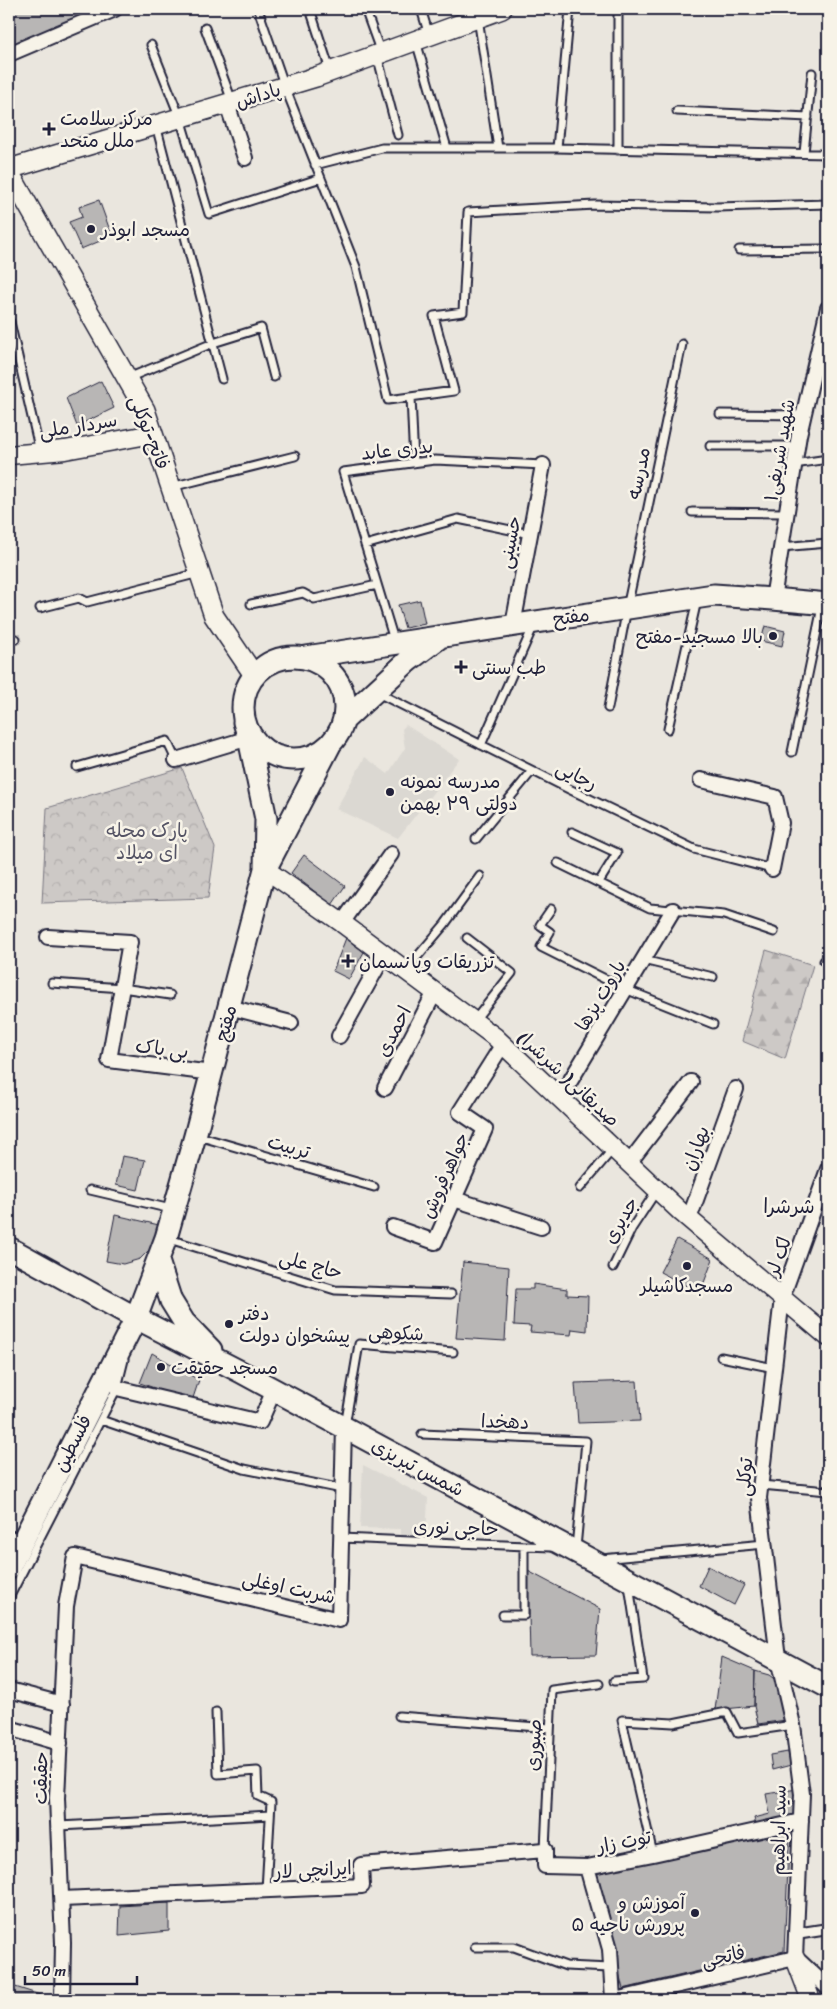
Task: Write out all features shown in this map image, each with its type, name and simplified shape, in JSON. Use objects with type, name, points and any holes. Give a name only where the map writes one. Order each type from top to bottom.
[{"type":"main road","name":"پاداش","points":[[9,170],[330,72],[488,12]]},
{"type":"main road","name":"فاتح-توکلی","points":[[9,170],[145,410],[214,616],[254,674]]},
{"type":"main road","name":"مفتح","points":[[344,720],[408,661],[441,636],[714,595],[773,598],[825,604]]},
{"type":"main road","points":[[306,658],[441,636]]},
{"type":"main road","points":[[265,869],[331,743],[339,732],[344,720],[345,704],[342,688],[333,674],[321,664],[306,658],[292,656],[277,658],[264,665],[254,674],[245,689],[242,706],[247,730],[265,751],[282,758],[300,759],[317,754],[331,743]]},
{"type":"main road","name":"مفتح","points":[[136,1318],[166,1238],[212,1073],[265,869],[266,819],[247,730]]},
{"type":"main road","name":"شمس تبریزی","points":[[9,1248],[136,1318],[241,1372],[828,1687]]},
{"type":"main road","points":[[158,1261],[171,1301],[184,1322],[209,1348],[241,1372]]},
{"type":"main road","name":"فلسطین","points":[[9,1568],[16,1536],[136,1318]]},
{"type":"street","points":[[9,54],[115,9]]},
{"type":"street","points":[[230,103],[245,158]]},
{"type":"street","name":"شهید شریفی۱","points":[[773,598],[797,446],[828,308]]},
{"type":"street","name":"سردار ملی","points":[[9,455],[65,450],[153,434]]},
{"type":"street","name":"حسینی","points":[[512,625],[543,465]]},
{"type":"street","points":[[176,760],[247,730]]},
{"type":"street","points":[[702,780],[775,797],[781,823],[772,869]]},
{"type":"street","points":[[342,923],[391,854]]},
{"type":"street","name":"(شرشرا )صدیقانی","points":[[265,869],[406,970],[503,1044],[689,1219],[828,1338]]},
{"type":"street","name":"باروت پزها","points":[[560,1098],[673,910]]},
{"type":"street","points":[[48,938],[130,942],[122,988]]},
{"type":"street","points":[[340,1036],[384,955]]},
{"type":"street","name":"بی باک","points":[[122,988],[109,1060],[212,1073]]},
{"type":"street","name":"احمدی","points":[[385,1088],[435,992]]},
{"type":"street","points":[[229,1007],[291,1023]]},
{"type":"street","name":"جواهرفروش","points":[[393,1227],[435,1242],[485,1129],[460,1112],[503,1044]]},
{"type":"street","points":[[629,1163],[691,1082]]},
{"type":"street","name":"بهاران","points":[[689,1219],[736,1089]]},
{"type":"street","name":"لک لر","points":[[782,1298],[828,1169]]},
{"type":"street","points":[[454,1200],[541,1227]]},
{"type":"street","name":"توکلی","points":[[778,1659],[760,1498],[782,1298]]},
{"type":"street","points":[[117,1388],[260,1422],[274,1390]]},
{"type":"street","name":"شربت اوغلی","points":[[75,1558],[338,1620],[344,1428]]},
{"type":"street","name":"حقیقت","points":[[62,2000],[62,1899],[57,1798],[66,1606],[75,1558]]},
{"type":"street","name":"سید ابراهیم","points":[[778,1659],[793,1725],[802,1794],[795,1958],[811,2000]]},
{"type":"street","points":[[9,1690],[62,1704]]},
{"type":"street","points":[[9,1728],[60,1743]]},
{"type":"street","name":"توت زار","points":[[614,2000],[610,1950],[587,1867],[800,1821]]},
{"type":"street","points":[[545,1850],[545,1866],[587,1867]]},
{"type":"street","name":"ایرانچی لار","points":[[62,1899],[362,1886],[361,1866],[545,1850]]},
{"type":"street","points":[[796,1934],[828,1929]]},
{"type":"street","points":[[795,1958],[828,1988]]},
{"type":"street","name":"فاتحی","points":[[614,2000],[795,1958]]},
{"type":"lane","points":[[258,9],[284,87],[356,267],[388,400],[454,391],[434,316],[464,312],[468,212],[595,205],[718,207],[828,204]]},
{"type":"lane","points":[[310,9],[330,72]]},
{"type":"lane","points":[[365,9],[379,54],[398,134]]},
{"type":"lane","points":[[421,9],[423,38],[447,148]]},
{"type":"lane","points":[[557,148],[570,9]]},
{"type":"lane","points":[[618,9],[618,150]]},
{"type":"lane","points":[[488,12],[498,148]]},
{"type":"lane","points":[[205,28],[230,103]]},
{"type":"lane","points":[[151,45],[180,118],[209,214],[321,178]]},
{"type":"lane","points":[[804,153],[812,73]]},
{"type":"lane","points":[[677,111],[808,117]]},
{"type":"lane","points":[[156,125],[222,379]]},
{"type":"lane","points":[[316,165],[382,148],[557,148],[828,154]]},
{"type":"lane","points":[[739,250],[828,249]]},
{"type":"lane","points":[[10,322],[40,452]]},
{"type":"lane","points":[[127,378],[213,343],[261,328],[274,377]]},
{"type":"lane","name":"مدرسه","points":[[608,708],[626,608],[682,344]]},
{"type":"lane","points":[[412,397],[414,463]]},
{"type":"lane","points":[[720,414],[804,415]]},
{"type":"lane","points":[[710,446],[797,446]]},
{"type":"lane","points":[[171,487],[294,456]]},
{"type":"lane","points":[[794,464],[828,459]]},
{"type":"lane","name":"بدری عابد","points":[[395,644],[343,472],[435,460],[543,465]]},
{"type":"lane","points":[[692,512],[787,514]]},
{"type":"lane","points":[[365,546],[458,519],[530,534]]},
{"type":"lane","points":[[781,547],[828,543]]},
{"type":"lane","points":[[40,608],[79,598],[87,602],[200,572]]},
{"type":"lane","points":[[251,604],[302,593],[314,599],[377,585]]},
{"type":"lane","points":[[668,729],[698,597]]},
{"type":"lane","points":[[792,752],[825,604]]},
{"type":"lane","points":[[481,745],[535,622]]},
{"type":"lane","name":"رجایی","points":[[375,691],[694,849],[772,869]]},
{"type":"lane","points":[[77,767],[167,741],[176,760]]},
{"type":"lane","points":[[476,839],[532,770]]},
{"type":"lane","points":[[572,832],[617,853],[599,882]]},
{"type":"lane","points":[[558,863],[650,908],[724,915],[774,932]]},
{"type":"lane","points":[[406,970],[445,924],[480,876]]},
{"type":"lane","points":[[550,909],[540,925],[550,932],[541,947],[626,989],[713,1024]]},
{"type":"lane","points":[[467,938],[512,974],[474,1021]]},
{"type":"lane","points":[[643,960],[713,978]]},
{"type":"lane","points":[[52,983],[122,988],[170,995]]},
{"type":"lane","name":"تربیت","points":[[195,1136],[374,1188]]},
{"type":"lane","points":[[580,1188],[613,1148]]},
{"type":"lane","name":"جدیری","points":[[613,1267],[632,1228],[657,1189]]},
{"type":"lane","points":[[90,1190],[174,1209]]},
{"type":"lane","name":"حاج علی","points":[[166,1238],[335,1290],[451,1294]]},
{"type":"lane","points":[[9,1598],[117,1388],[136,1318]]},
{"type":"lane","name":"شکوهی","points":[[344,1428],[359,1344],[453,1352]]},
{"type":"lane","points":[[721,1357],[774,1368]]},
{"type":"lane","points":[[100,1420],[244,1469],[342,1489]]},
{"type":"lane","name":"دهخدا","points":[[422,1434],[586,1441],[579,1553]]},
{"type":"lane","points":[[761,1485],[828,1491]]},
{"type":"lane","name":"حاجی نوری","points":[[341,1538],[524,1546],[579,1553],[765,1544]]},
{"type":"lane","points":[[503,1615],[524,1615],[524,1546]]},
{"type":"lane","points":[[614,1681],[642,1679],[629,1579]]},
{"type":"lane","name":"صبوری","points":[[545,1850],[552,1690],[600,1684]]},
{"type":"lane","points":[[216,1712],[218,1774],[257,1771],[258,1796],[271,1802],[266,1890]]},
{"type":"lane","points":[[653,1854],[622,1720],[673,1722],[727,1712],[738,1734],[793,1725]]},
{"type":"lane","points":[[399,1716],[550,1728]]},
{"type":"lane","points":[[59,1826],[270,1815]]},
{"type":"lane","points":[[475,1947],[514,1947],[566,1966],[610,1968]]},
{"type":"shaded area","name":"مدرسه نمونه دولتی ۲۹ بهمن","points":[[406,725],[459,759],[398,838],[336,809],[365,757],[388,774],[405,748],[402,729]]},
{"type":"shaded area","points":[[363,1465],[428,1498],[426,1538],[401,1536],[401,1529],[360,1528]]},
{"type":"green space","name":"پارک محله ای میلاد","points":[[182,768],[215,848],[208,898],[42,903],[47,808]]},
{"type":"green space","points":[[766,950],[813,965],[785,1059],[742,1041]]},
{"type":"building","points":[[9,9],[115,9],[9,62]]},
{"type":"building","name":"مسجد ابوذر","points":[[99,200],[112,236],[81,249],[69,222],[82,217],[79,207]]},
{"type":"building","points":[[101,381],[114,408],[77,426],[66,398]]},
{"type":"building","points":[[420,600],[425,624],[405,628],[398,605]]},
{"type":"building","name":"بالا مسجید-مفتح","points":[[765,626],[785,631],[782,646],[761,641]]},
{"type":"building","points":[[304,855],[345,886],[332,905],[291,873]]},
{"type":"building","name":"تزریقات وپانسمان","points":[[346,938],[364,952],[349,979],[333,971]]},
{"type":"building","points":[[122,1156],[145,1160],[138,1190],[116,1185]]},
{"type":"building","points":[[115,1215],[159,1225],[152,1247],[140,1259],[123,1264],[106,1261]]},
{"type":"building","name":"مسجدکاشیلر","points":[[677,1239],[713,1259],[700,1293],[660,1272]]},
{"type":"building","points":[[463,1262],[509,1267],[505,1341],[456,1338]]},
{"type":"building","points":[[533,1284],[567,1289],[567,1295],[588,1296],[587,1331],[572,1329],[571,1335],[530,1332],[531,1326],[514,1325],[516,1289],[533,1289]]},
{"type":"building","name":"مسجد حقیقت","points":[[152,1353],[199,1380],[192,1401],[140,1383]]},
{"type":"building","points":[[637,1381],[640,1421],[578,1423],[575,1383]]},
{"type":"building","points":[[708,1566],[744,1585],[734,1605],[699,1586]]},
{"type":"building","points":[[528,1571],[600,1609],[596,1655],[530,1656]]},
{"type":"building","points":[[722,1657],[755,1671],[754,1706],[715,1710]]},
{"type":"building","points":[[755,1671],[769,1675],[777,1681],[786,1720],[758,1724],[754,1706]]},
{"type":"building","points":[[788,1752],[791,1765],[772,1770],[770,1755]]},
{"type":"building","points":[[797,1789],[795,1817],[757,1829],[754,1818],[770,1814],[766,1794]]},
{"type":"building","name":"آموزش و پرورش ناحیه ۵","points":[[790,1827],[784,1951],[623,1989],[595,1874]]},
{"type":"building","points":[[169,1903],[169,1931],[119,1936],[120,1906]]},
{"type":"building","points":[[9,1985],[56,2000],[9,2000]]},
{"type":"place","name":"مرکز سلامت ملل متحد","points":[[49,129]]},
{"type":"place","name":"مسجد ابوذر","points":[[91,229]]},
{"type":"place","name":"بالا مسجید-مفتح","points":[[773,636]]},
{"type":"place","name":"طب سنتی","points":[[461,667]]},
{"type":"place","name":"مدرسه نمونه دولتی ۲۹ بهمن","points":[[390,792]]},
{"type":"place","name":"تزریقات وپانسمان","points":[[348,961]]},
{"type":"place","name":"مسجدکاشیلر","points":[[687,1266]]},
{"type":"place","name":"دفتر پیشخوان دولت","points":[[229,1324]]},
{"type":"place","name":"مسجد حقیقت","points":[[161,1367]]},
{"type":"place","name":"آموزش و پرورش ناحیه ۵","points":[[695,1913]]},
{"type":"district","name":"شرشرا","points":[[789,1206]]}]
